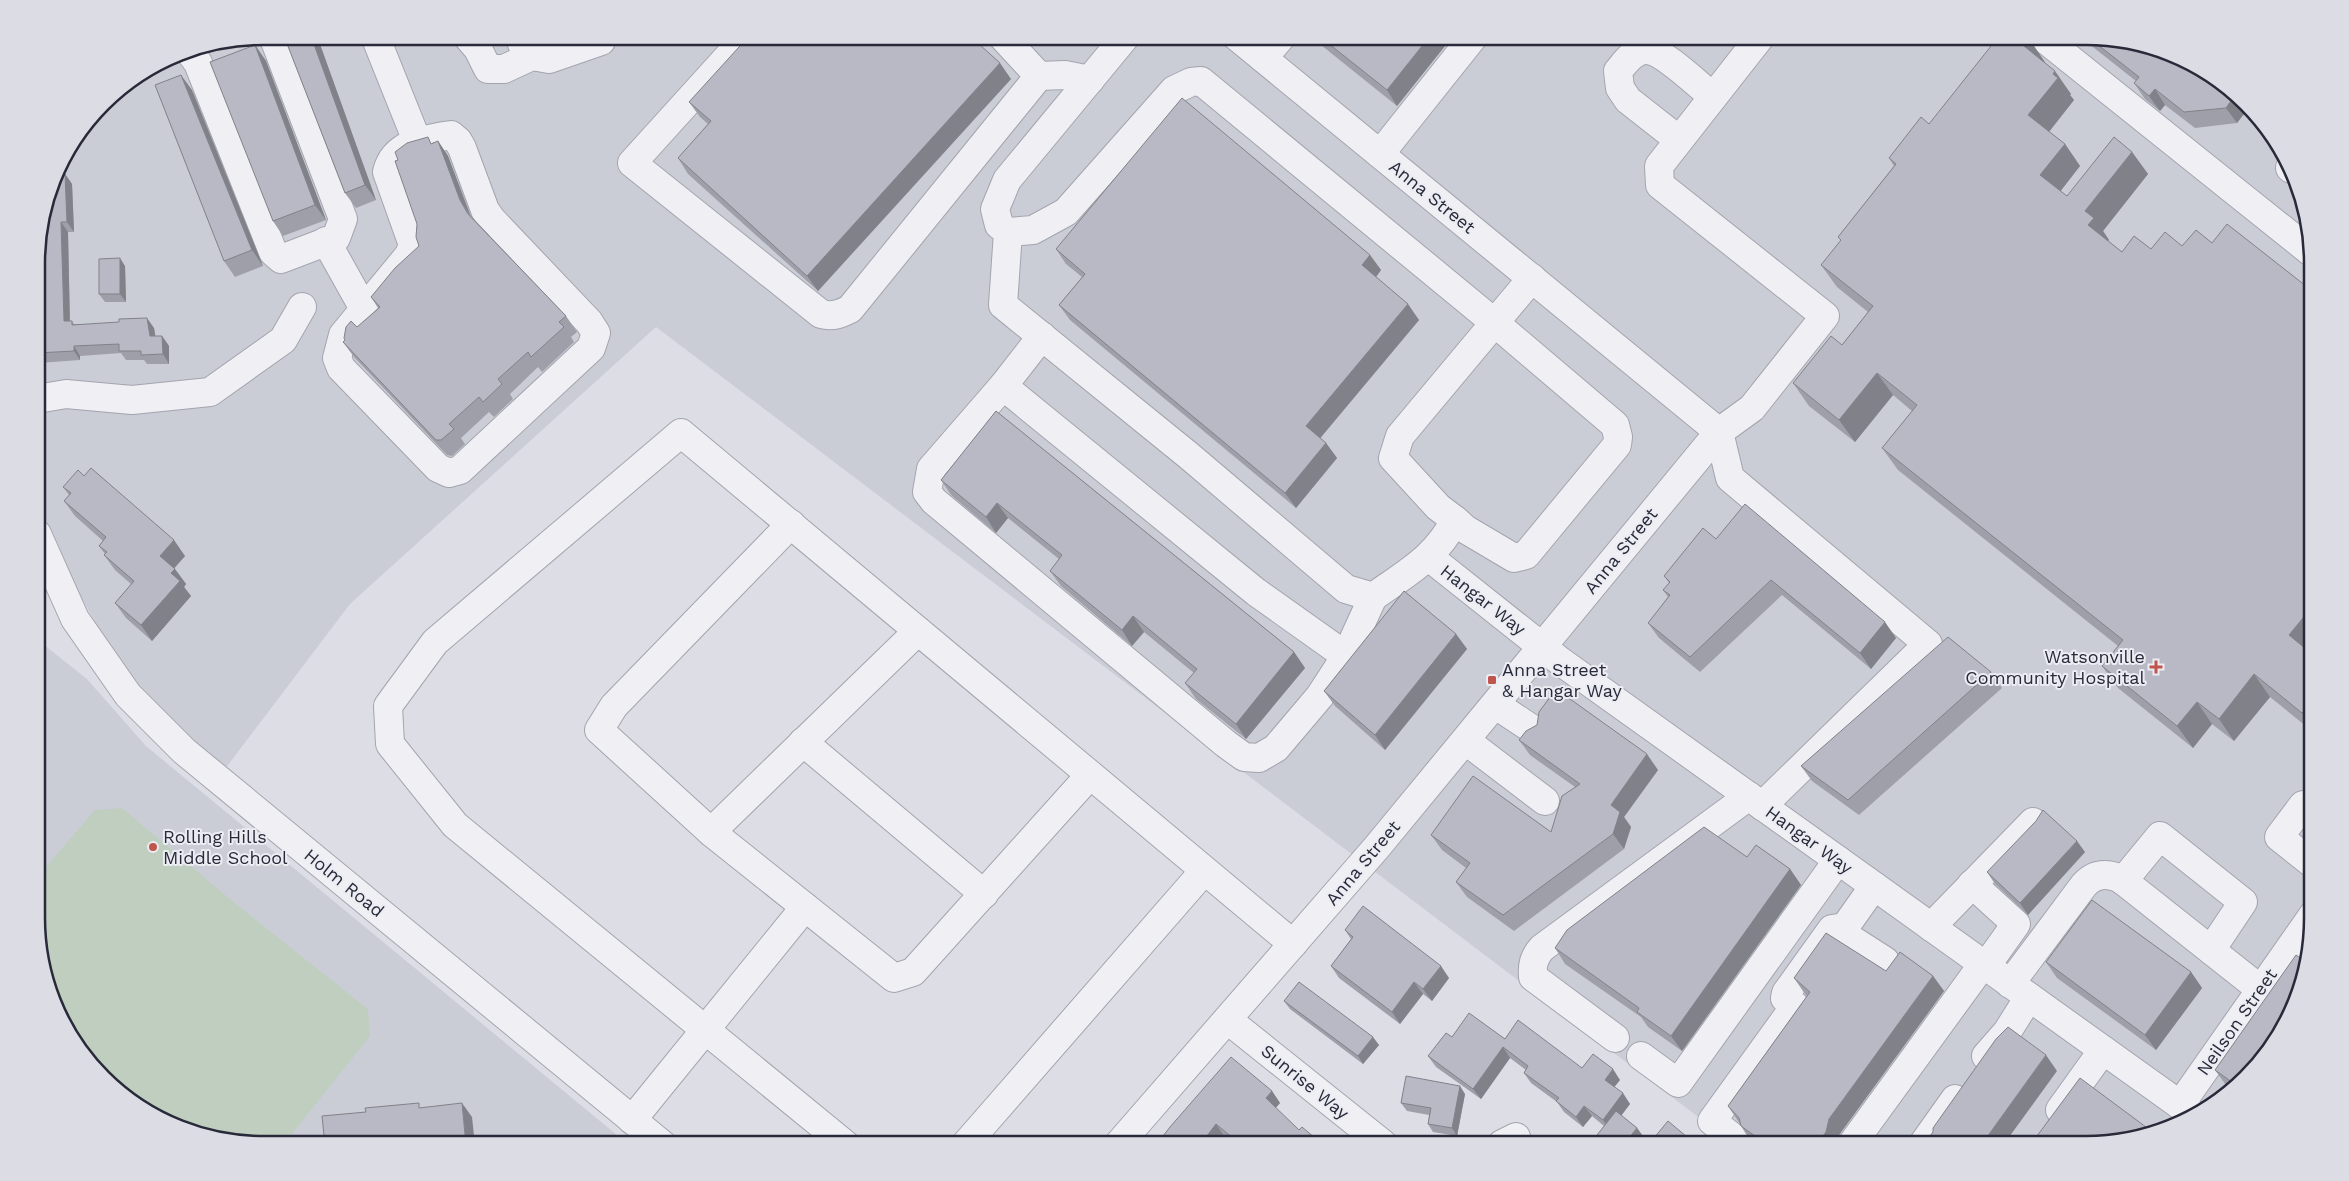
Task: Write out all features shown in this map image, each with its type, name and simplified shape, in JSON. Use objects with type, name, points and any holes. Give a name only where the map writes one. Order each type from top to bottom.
[{"type":"street","points":[[193,57],[198,63],[273,252],[281,259],[336,238],[342,219],[276,45]]},
{"type":"street","points":[[379,45],[417,141]]},
{"type":"street","points":[[475,45],[488,69],[504,69],[526,46],[549,59],[589,45]]},
{"type":"street","points":[[738,45],[632,163],[821,314],[829,316],[838,315],[850,309],[1039,76],[1065,75],[1090,80]]},
{"type":"street","points":[[1010,45],[1039,76]]},
{"type":"street","points":[[1119,45],[1007,180],[995,209],[999,225],[1008,232],[1033,230],[1066,212],[1174,90],[1191,82],[1201,82],[1495,323],[1615,426],[1618,437],[1617,445],[1526,555],[1514,558],[1500,551],[1438,507],[1394,458],[1400,436],[1495,323],[1532,278]]},
{"type":"street","name":"Anna Street","points":[[1125,1136],[1228,1020],[1466,740],[1719,432],[1247,45]]},
{"type":"street","points":[[1263,58],[1274,45]]},
{"type":"street","points":[[1380,154],[1467,45]]},
{"type":"street","points":[[1615,1038],[1533,976],[1532,967],[1535,956],[1550,942],[1756,801],[1928,644],[1730,478],[1719,432],[1752,408],[1825,316],[1660,185],[1659,166],[1754,45]]},
{"type":"street","points":[[2052,45],[2304,246]]},
{"type":"street","points":[[1679,140],[1628,100],[1620,88],[1618,71],[1631,56],[1646,50],[1661,55],[1713,97]]},
{"type":"street","points":[[451,136],[458,141],[485,210],[492,220],[589,322],[596,333],[591,348],[460,470],[449,473],[438,468],[341,368],[337,358],[343,335],[409,255],[412,245],[387,172],[389,163],[398,153],[417,141],[451,136]]},
{"type":"street","points":[[1008,232],[1003,305],[1346,589],[1373,597]]},
{"type":"street","points":[[326,241],[364,309]]},
{"type":"street","points":[[45,397],[66,394],[132,400],[210,392],[283,340],[302,307]]},
{"type":"street","points":[[1042,336],[1003,386],[931,469],[927,492],[934,501],[1226,744],[1244,756],[1259,758],[1276,748],[1320,696],[1346,656],[1373,597],[1429,557],[1455,520]]},
{"type":"street","points":[[1003,386],[1256,592],[1346,656]]},
{"type":"street","points":[[835,1136],[455,825],[390,744],[388,706],[435,642],[681,432],[1293,944]]},
{"type":"street","points":[[790,524],[614,706],[599,730],[711,832],[894,978],[913,972],[1090,776]]},
{"type":"street","name":"Holm Road","points":[[45,552],[74,619],[128,695],[184,751],[651,1136]]},
{"type":"street","name":"Hangar Way","points":[[1429,557],[1542,647],[2187,1110]]},
{"type":"street","points":[[711,832],[918,630]]},
{"type":"street","points":[[1496,704],[1535,731]]},
{"type":"street","points":[[1466,740],[1545,801]]},
{"type":"street","points":[[803,742],[984,894]]},
{"type":"street","points":[[2303,805],[2278,837],[2304,857]]},
{"type":"street","points":[[1931,927],[2033,822]]},
{"type":"street","points":[[2123,881],[2160,836],[2243,902],[2211,950]]},
{"type":"street","points":[[1641,1056],[1678,1083],[1838,860]]},
{"type":"street","points":[[973,1136],[1204,870]]},
{"type":"street","points":[[1929,1136],[1992,1048],[2007,1032],[2020,990],[2090,879],[2096,876],[2109,875],[2123,881],[2260,989]]},
{"type":"street","points":[[1858,1136],[2016,924],[1972,884]]},
{"type":"street","points":[[1731,1136],[1712,1122],[1795,1006],[1785,998],[1786,993],[1832,929],[1844,927],[1874,886]]},
{"type":"street","points":[[632,1120],[805,907]]},
{"type":"street","points":[[1844,927],[1846,936],[1885,961]]},
{"type":"street","name":"Neilson Street","points":[[2187,1110],[2260,989],[2299,946]]},
{"type":"street","name":"Sunrise Way","points":[[1228,1020],[1373,1136]]},
{"type":"street","points":[[2046,1129],[2103,1050]]},
{"type":"shaded area","points":[[249,45],[2100,45],[2142,52],[2169,62],[2195,74],[2230,99],[2259,130],[2275,154],[2297,207],[2304,249],[2304,932],[2300,960],[2292,988],[2275,1027],[2250,1062],[2219,1091],[2195,1107],[2142,1129],[2100,1136],[1723,1136],[656,327],[350,604],[225,769],[133,688],[45,535],[45,249],[52,207],[62,180],[74,154],[99,119],[130,90],[154,74],[207,52]]},
{"type":"shaded area","name":"Rolling Hills Middle School","points":[[45,646],[87,679],[146,746],[618,1136],[249,1136],[207,1129],[180,1119],[154,1107],[119,1082],[90,1051],[74,1027],[57,988],[49,960],[45,932]]},
{"type":"green space","points":[[122,808],[237,905],[368,1009],[370,1036],[290,1136],[249,1136],[221,1132],[193,1124],[154,1107],[119,1082],[99,1062],[74,1027],[57,988],[49,960],[45,932],[45,868],[95,810]]},
{"type":"building","points":[[255,45],[315,205],[273,221],[210,62]]},
{"type":"building","points":[[287,45],[314,45],[365,185],[345,193]]},
{"type":"building","points":[[741,45],[980,45],[1000,63],[807,276],[678,158],[711,121],[689,102]]},
{"type":"building","points":[[1330,45],[1423,45],[1387,90]]},
{"type":"building","points":[[1992,45],[2025,45],[2055,71],[2053,74],[2058,78],[2028,115],[2065,144],[2040,175],[2067,196],[2114,137],[2132,152],[2085,211],[2094,218],[2088,225],[2122,252],[2134,236],[2151,249],[2165,232],[2182,246],[2196,230],[2212,243],[2227,224],[2304,284],[2304,617],[2289,635],[2304,647],[2304,711],[2302,713],[2254,674],[2219,719],[2197,702],[2177,726],[2102,666],[2123,640],[1882,448],[1917,405],[1877,373],[1839,420],[1793,383],[1831,336],[1842,345],[1873,306],[1821,265],[1841,240],[1838,237],[1896,164],[1889,158],[1921,117],[1929,124]]},
{"type":"building","points":[[2098,45],[2142,52],[2169,62],[2195,74],[2231,100],[2226,108],[2184,112],[2155,89],[2149,96],[2134,83],[2139,77]]},
{"type":"building","points":[[181,75],[252,250],[224,261],[155,85]]},
{"type":"building","points":[[1182,98],[1370,255],[1362,265],[1408,304],[1306,426],[1326,443],[1285,493],[1059,305],[1085,274],[1056,249]]},
{"type":"building","points":[[428,137],[431,144],[438,141],[460,200],[468,214],[566,316],[559,322],[564,327],[531,357],[528,352],[498,379],[502,384],[483,402],[479,397],[449,424],[454,429],[441,440],[436,440],[343,342],[345,340],[346,327],[351,321],[357,327],[380,307],[371,297],[395,268],[419,246],[416,237],[417,224],[395,161],[398,160],[395,152],[407,143]]},
{"type":"building","points":[[65,174],[67,222],[61,222],[64,321],[72,321],[72,325],[119,322],[119,319],[147,318],[150,336],[162,336],[163,354],[141,355],[141,351],[119,351],[119,344],[74,346],[74,351],[45,353],[45,249],[52,207]]},
{"type":"building","points":[[120,258],[120,294],[99,294],[99,259]]},
{"type":"building","points":[[996,411],[1294,652],[1236,724],[1185,683],[1197,669],[1133,616],[1122,630],[1050,571],[1062,555],[997,503],[986,517],[941,480]]},
{"type":"building","points":[[91,468],[174,540],[160,556],[175,569],[171,573],[180,581],[141,625],[115,603],[134,581],[104,555],[107,552],[99,546],[106,537],[64,501],[71,493],[63,487],[78,470],[84,476]]},
{"type":"building","points":[[1745,504],[1885,622],[1860,653],[1771,580],[1690,657],[1648,623],[1670,595],[1663,590],[1670,582],[1664,576],[1703,528],[1716,539]]},
{"type":"building","points":[[1404,591],[1456,634],[1375,735],[1324,691]]},
{"type":"building","points":[[1948,637],[1991,672],[1848,800],[1801,766]]},
{"type":"building","points":[[1556,689],[1647,754],[1611,805],[1620,812],[1613,834],[1503,915],[1456,882],[1470,863],[1431,835],[1473,776],[1551,832],[1562,796],[1580,784],[1519,740],[1526,731],[1537,725],[1539,712]]},
{"type":"building","points":[[2043,810],[2077,841],[2020,903],[1987,872],[2036,821]]},
{"type":"building","points":[[1704,827],[1747,857],[1756,845],[1790,869],[1671,1036],[1637,1012],[1639,1008],[1555,948],[1567,930]]},
{"type":"building","points":[[2092,900],[2191,972],[2145,1035],[2046,962]]},
{"type":"building","points":[[1363,906],[1441,966],[1423,989],[1414,982],[1392,1012],[1331,966],[1353,937],[1345,930]]},
{"type":"building","points":[[1826,933],[1886,971],[1900,952],[1933,976],[1829,1119],[1823,1136],[1755,1136],[1741,1126],[1739,1118],[1728,1106],[1810,992],[1794,978]]},
{"type":"building","points":[[2296,955],[2300,958],[2297,974],[2287,1001],[2275,1027],[2259,1051],[2231,1081],[2215,1070]]},
{"type":"building","points":[[1299,982],[1373,1037],[1358,1056],[1284,1001]]},
{"type":"building","points":[[1469,1013],[1505,1039],[1518,1020],[1582,1068],[1593,1054],[1613,1069],[1605,1080],[1623,1093],[1603,1120],[1584,1106],[1576,1117],[1556,1101],[1559,1098],[1524,1073],[1528,1066],[1503,1047],[1473,1089],[1428,1056],[1446,1033],[1452,1037]]},
{"type":"building","points":[[2008,1027],[2046,1055],[1988,1136],[1930,1136],[1933,1128],[1996,1039]]},
{"type":"building","points":[[1231,1057],[1272,1091],[1266,1098],[1299,1130],[1302,1127],[1313,1136],[1230,1136],[1216,1124],[1207,1136],[1163,1136]]},
{"type":"building","points":[[1406,1076],[1460,1086],[1452,1128],[1428,1124],[1431,1108],[1401,1103]]},
{"type":"building","points":[[2080,1078],[2146,1127],[2100,1136],[2037,1136]]},
{"type":"building","points":[[419,1103],[419,1108],[462,1103],[465,1136],[324,1136],[322,1116],[366,1112],[365,1108]]},
{"type":"building","points":[[1616,1111],[1637,1128],[1630,1136],[1596,1136]]},
{"type":"building","points":[[1668,1121],[1686,1136],[1656,1136]]},
{"type":"place","name":"Watsonville Community Hospital","points":[[2156,667]]},
{"type":"place","name":"Anna Street & Hangar Way","points":[[1492,680]]},
{"type":"place","name":"Rolling Hills Middle School","points":[[153,847]]}]
